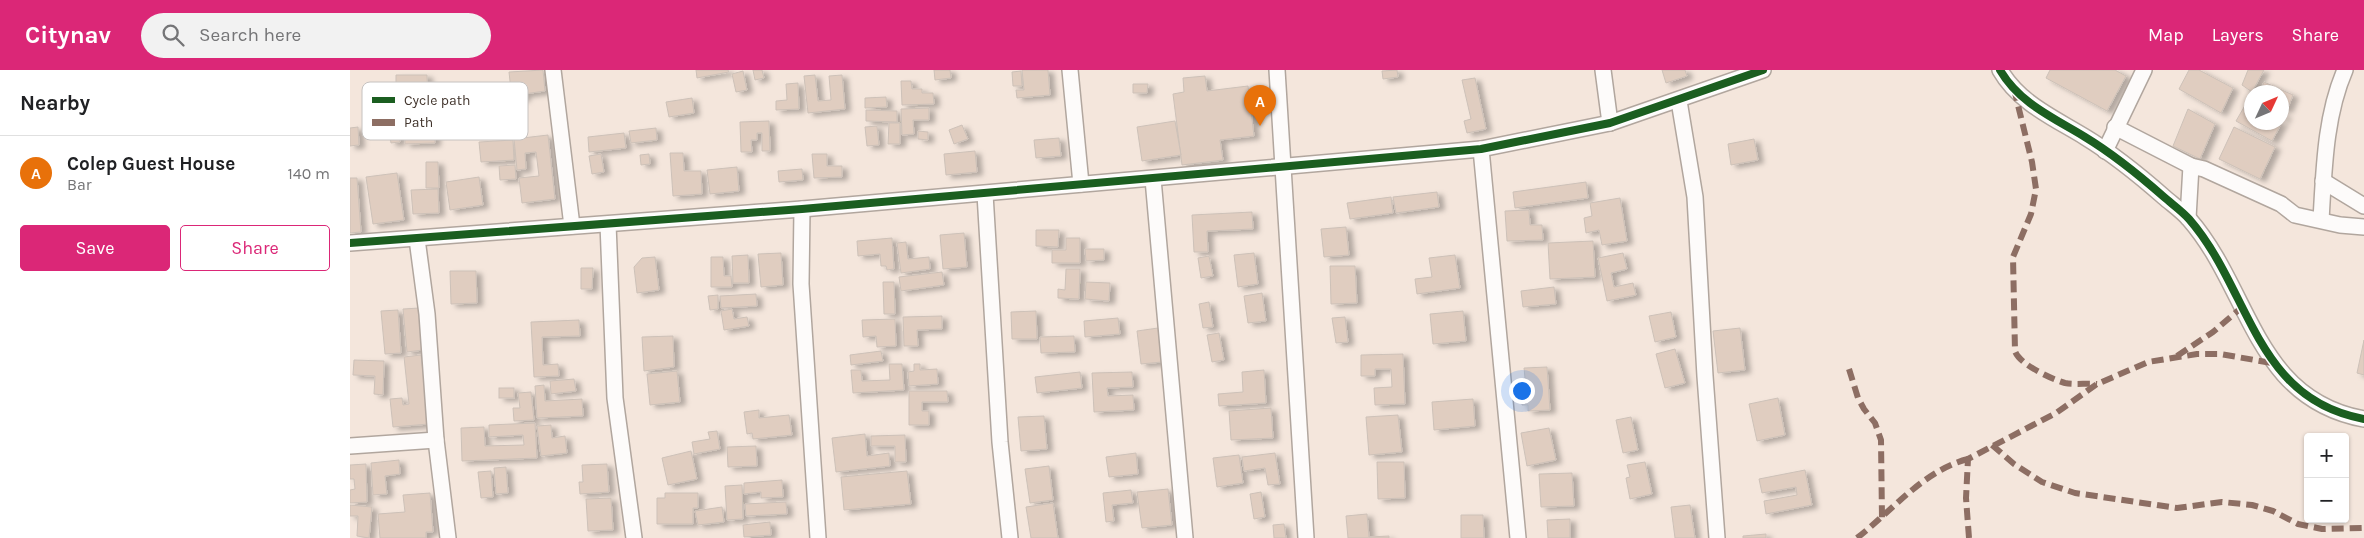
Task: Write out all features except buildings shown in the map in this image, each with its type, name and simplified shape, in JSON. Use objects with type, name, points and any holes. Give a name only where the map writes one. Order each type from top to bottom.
[{"type":"street","points":[[553,70],[572,226]]},
{"type":"street","points":[[1070,70],[1081,184]]},
{"type":"street","points":[[1277,70],[1285,165],[1306,538]]},
{"type":"street","points":[[1603,70],[1610,123]]},
{"type":"street","points":[[350,243],[802,210],[1153,179],[1285,165],[1481,149],[1610,123],[1679,101],[1763,70]]},
{"type":"street","points":[[2000,70],[2027,101],[2135,172],[2188,218],[2216,260],[2272,363],[2297,389],[2334,412],[2364,419]]},
{"type":"street","points":[[2105,151],[2144,70]]},
{"type":"street","points":[[2321,220],[2323,181],[2333,101],[2345,70]]},
{"type":"street","points":[[1679,101],[1696,197],[1705,376],[1717,538]]},
{"type":"street","points":[[2115,127],[2191,166],[2204,169],[2281,204],[2295,215],[2364,227]]},
{"type":"street","points":[[1481,149],[1518,538]]},
{"type":"street","points":[[2188,218],[2191,166]]},
{"type":"street","points":[[1153,179],[1185,538]]},
{"type":"street","points":[[2323,181],[2364,206]]},
{"type":"street","points":[[985,194],[1000,442],[1010,538]]},
{"type":"street","points":[[802,210],[801,284],[818,538]]},
{"type":"street","points":[[608,224],[615,398],[634,538]]},
{"type":"street","points":[[417,239],[428,314],[436,440],[448,538]]},
{"type":"street","points":[[350,446],[436,440]]},
{"type":"marked path","points":[[2014,89],[2032,162],[2036,189],[2031,214],[2013,257],[2015,351],[2029,366],[2052,378],[2069,384],[2097,384]]},
{"type":"marked path","points":[[2177,356],[2213,332],[2241,308]]},
{"type":"marked path","points":[[1969,538],[1966,498],[1968,459],[2056,413],[2097,384],[2148,362],[2197,354],[2220,354],[2272,363]]},
{"type":"marked path","points":[[1849,369],[1858,398],[1875,423],[1881,440],[1882,518]]},
{"type":"marked path","points":[[1992,445],[2014,464],[2042,482],[2075,493],[2177,508],[2222,502],[2252,505],[2273,511],[2298,524],[2322,529],[2364,528]]},
{"type":"marked path","points":[[1857,538],[1909,492],[1937,472],[1952,464],[1968,459]]},
{"type":"cycle path","points":[[350,243],[802,209],[1481,149],[1610,123],[1763,70]]},
{"type":"cycle path","points":[[2000,70],[2008,82],[2027,101],[2116,158],[2186,216],[2210,247],[2259,338],[2277,366],[2299,389],[2327,408],[2364,419]]},
{"type":"place","name":"Colep Guest House","points":[[1260,126]]}]
